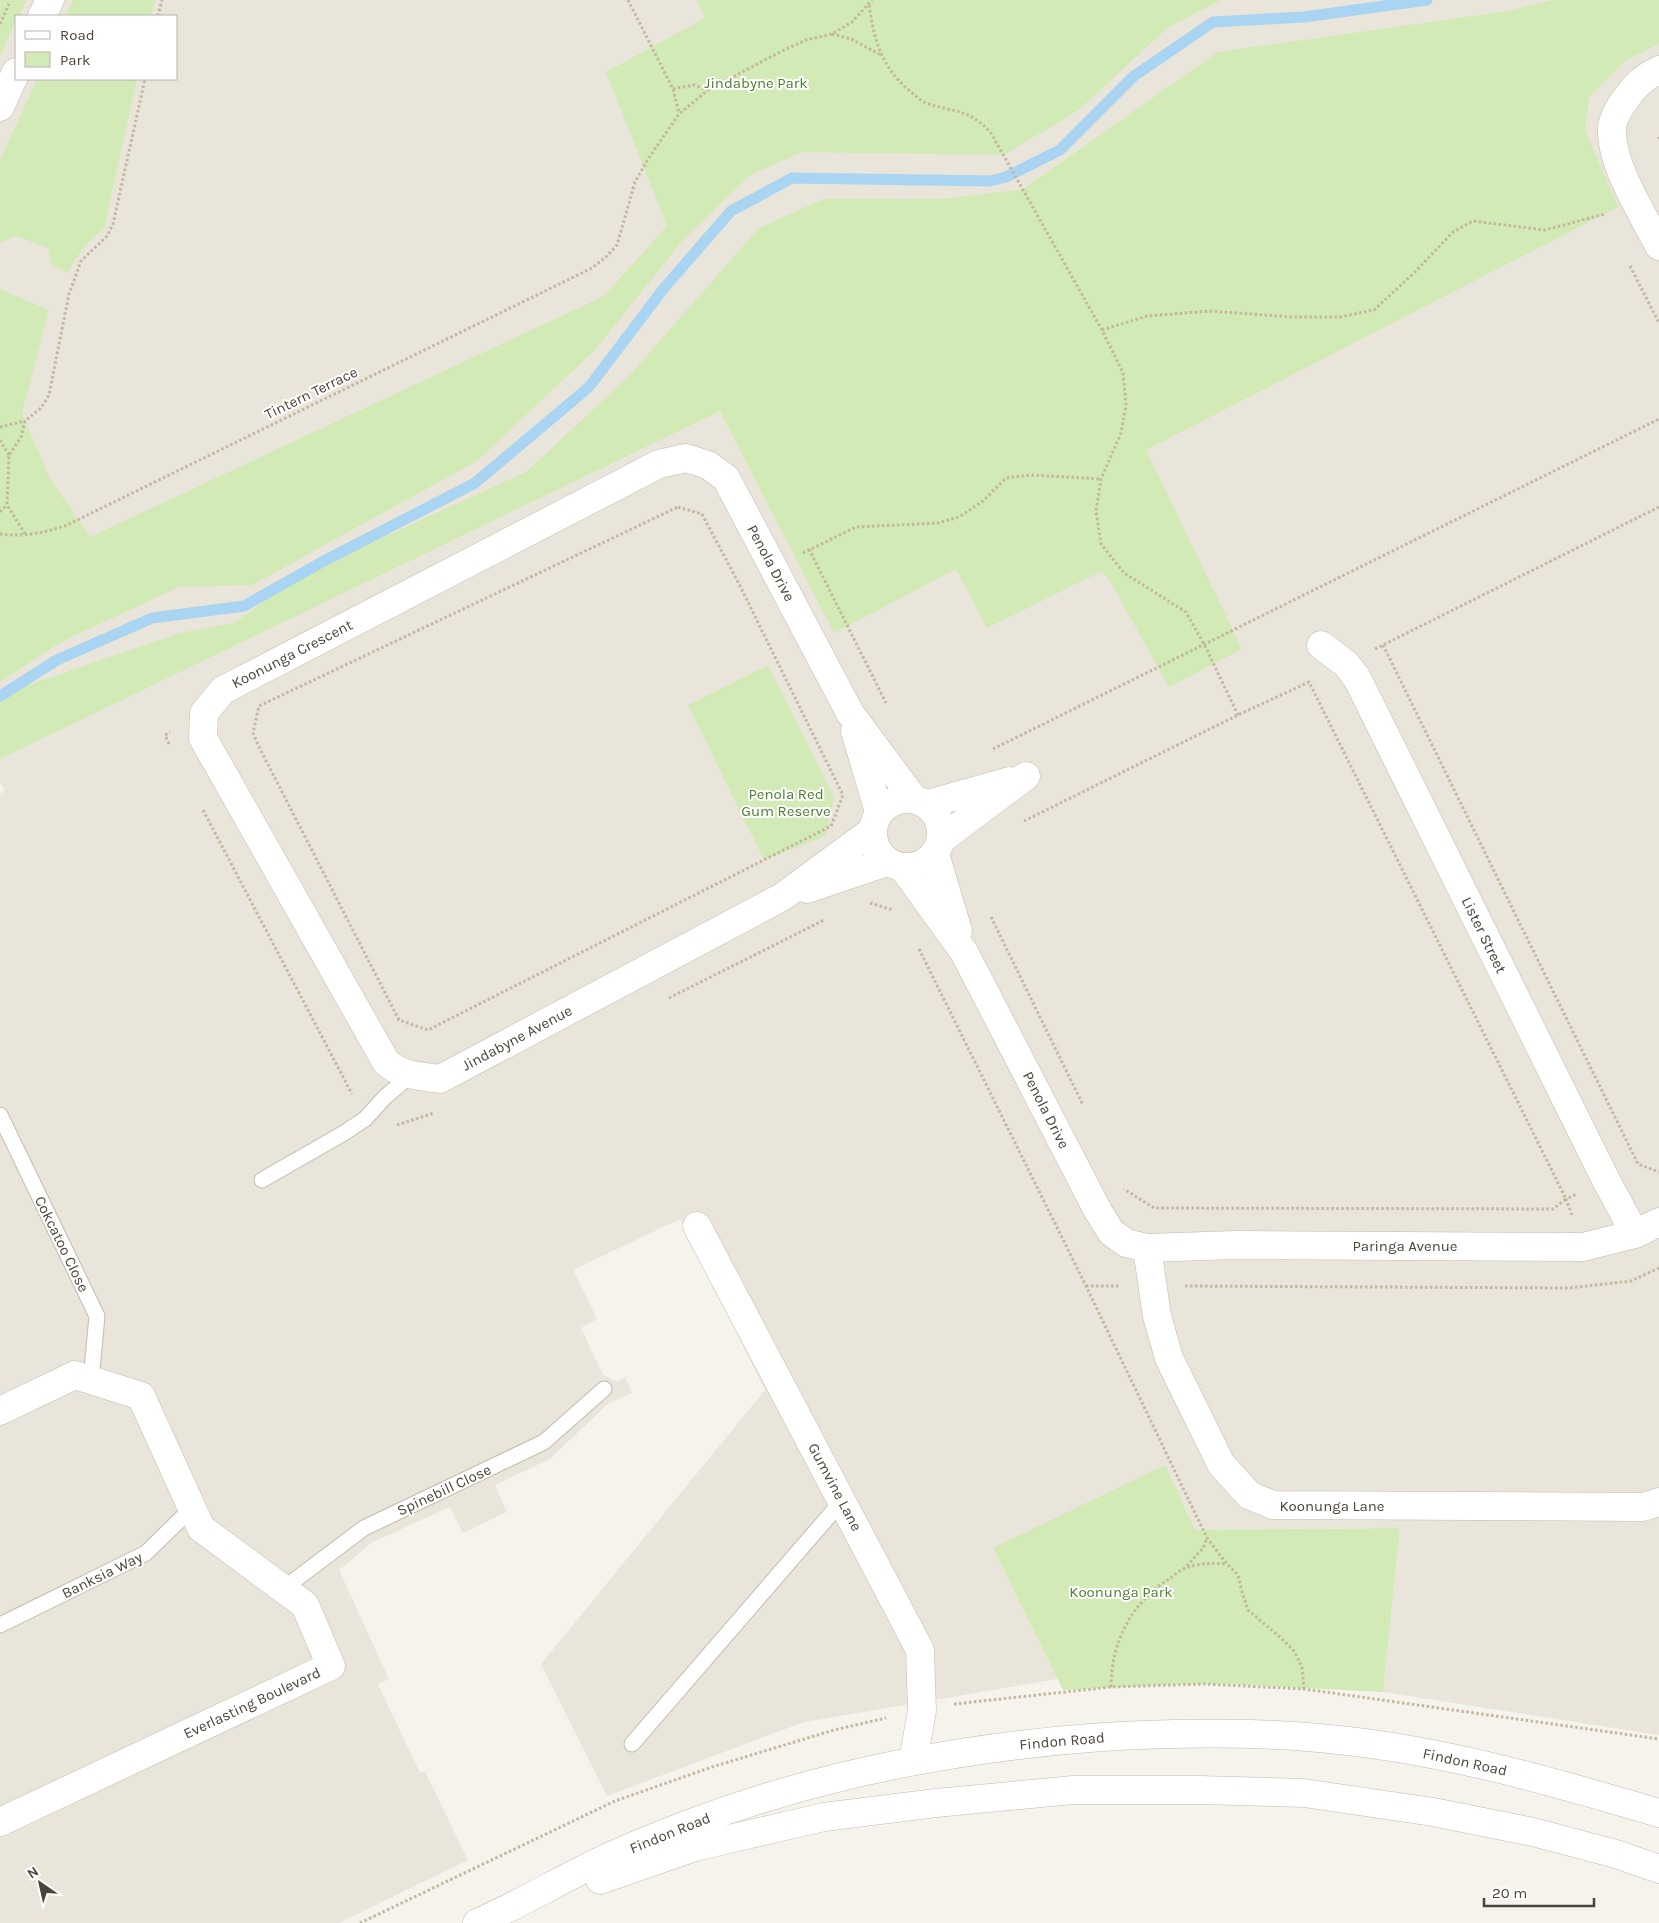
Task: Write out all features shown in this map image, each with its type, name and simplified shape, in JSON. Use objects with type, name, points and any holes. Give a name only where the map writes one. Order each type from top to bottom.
[{"type":"street","points":[[42,15],[50,0]]},
{"type":"street","points":[[1659,70],[1634,87],[1622,105],[1612,127],[1614,149],[1619,166],[1659,246]]},
{"type":"street","points":[[0,107],[15,74]]},
{"type":"street","name":"Penola Drive","points":[[659,464],[686,458],[708,466],[726,478],[850,713],[920,801]]},
{"type":"street","name":"Koonunga Crescent","points":[[204,713],[223,690],[659,464]]},
{"type":"street","name":"Lister Street","points":[[1321,645],[1346,664],[1357,678],[1606,1180],[1647,1228]]},
{"type":"street","points":[[204,713],[203,738],[386,1062],[394,1070],[411,1075]]},
{"type":"street","name":"Penola Drive","points":[[850,713],[875,821]]},
{"type":"street","points":[[1026,776],[938,847],[921,865],[895,865],[875,848],[875,821],[894,800],[920,801],[1026,776]]},
{"type":"street","points":[[920,801],[940,820],[938,847]]},
{"type":"street","name":"Jindabyne Avenue","points":[[411,1075],[440,1079],[782,897],[875,821]]},
{"type":"street","name":"Penola Drive","points":[[938,847],[964,952]]},
{"type":"street","name":"Penola Drive","points":[[895,865],[964,952],[1111,1232],[1126,1243],[1147,1248]]},
{"type":"street","name":"Jindabyne Avenue","points":[[782,897],[895,865]]},
{"type":"street","name":"Gumvine Lane","points":[[697,1226],[920,1650],[922,1711],[913,1761]]},
{"type":"street","name":"Paringa Avenue","points":[[1147,1248],[1235,1245],[1583,1247],[1647,1228]]},
{"type":"street","name":"Koonunga Lane","points":[[1147,1248],[1157,1316],[1169,1358],[1221,1464],[1248,1494],[1273,1505],[1643,1507],[1659,1502]]},
{"type":"street","name":"Everlasting Boulevard","points":[[0,1411],[75,1375],[141,1396],[201,1528],[304,1605],[331,1666],[0,1822]]},
{"type":"street","name":"Findon Road","points":[[482,1921],[601,1861],[695,1822],[797,1788],[913,1761],[995,1747],[1079,1739],[1172,1733],[1292,1735],[1350,1741],[1418,1752],[1518,1773],[1659,1813]]},
{"type":"street","name":"Findon Road","points":[[482,1921],[695,1847],[824,1817],[936,1803],[1073,1790],[1199,1790],[1304,1793],[1433,1812],[1533,1832],[1616,1854],[1659,1869]]},
{"type":"lane","points":[[262,1180],[365,1119],[385,1097],[411,1075]]},
{"type":"lane","name":"Cokcatoo Close","points":[[0,1115],[97,1316],[90,1380]]},
{"type":"lane","name":"Spinebill Close","points":[[283,1589],[364,1528],[544,1442],[604,1389]]},
{"type":"lane","points":[[632,1744],[842,1501]]},
{"type":"lane","name":"Banksia Way","points":[[0,1625],[146,1553],[192,1508]]},
{"type":"path","points":[[0,24],[11,0]]},
{"type":"path","points":[[158,15],[162,0]]},
{"type":"path","points":[[628,0],[674,89],[679,114]]},
{"type":"path","points":[[832,34],[852,22],[872,0]]},
{"type":"path","points":[[869,5],[873,33],[881,55],[899,82],[924,103],[972,116],[991,133],[1102,330],[1123,373],[1126,405],[1121,433],[1101,479],[1096,511],[1101,544],[1124,573],[1186,612],[1205,646],[1238,715]]},
{"type":"path","points":[[832,34],[850,40],[881,55]]},
{"type":"path","name":"Tintern Terrace","points":[[0,534],[25,535],[46,532],[66,525],[592,268],[617,245],[635,182],[648,159],[679,114],[708,90],[784,50],[806,40],[832,34]]},
{"type":"path","points":[[0,428],[25,422],[41,408],[49,395],[69,294],[81,261],[107,236],[113,224],[144,80]]},
{"type":"path","points":[[674,89],[694,85],[708,90]]},
{"type":"path","points":[[1102,330],[1147,316],[1210,311],[1292,317],[1340,317],[1374,310],[1415,272],[1452,232],[1473,222],[1545,230],[1604,214],[1634,198]]},
{"type":"path","points":[[1604,214],[1608,222]]},
{"type":"path","points":[[1630,264],[1659,323]]},
{"type":"path","points":[[984,754],[1205,646],[1659,419]]},
{"type":"path","points":[[25,422],[21,437],[9,455],[7,505],[25,535]]},
{"type":"path","points":[[0,440],[9,455]]},
{"type":"path","points":[[775,570],[809,549],[856,527],[938,522],[959,517],[982,501],[1006,478],[1030,475],[1101,479]]},
{"type":"path","points":[[0,512],[7,505]]},
{"type":"path","points":[[678,507],[702,514],[739,584],[843,795],[831,826],[428,1030],[399,1020],[260,749],[253,733],[259,706],[678,507]]},
{"type":"path","points":[[1017,825],[1238,715],[1346,664],[1659,507]]},
{"type":"path","points":[[809,549],[888,707]]},
{"type":"path","points":[[1382,645],[1638,1164],[1659,1172]]},
{"type":"path","points":[[1120,1180],[1124,1189],[1154,1208],[1553,1209],[1566,1199],[1309,682]]},
{"type":"path","points":[[173,751],[165,735],[204,713]]},
{"type":"path","points":[[203,810],[365,1119],[396,1125],[443,1110]]},
{"type":"path","points":[[864,900],[901,913]]},
{"type":"path","points":[[987,909],[1086,1110]]},
{"type":"path","points":[[667,998],[828,918]]},
{"type":"path","points":[[918,949],[1086,1286],[1207,1538],[1238,1575],[1248,1610],[1294,1651],[1302,1667],[1304,1688]]},
{"type":"path","points":[[1086,1286],[1568,1288],[1631,1280],[1659,1268]]},
{"type":"path","points":[[1111,1686],[1111,1668],[1117,1644],[1132,1613],[1160,1584],[1187,1567],[1202,1548],[1207,1538]]},
{"type":"path","points":[[1187,1567],[1210,1563],[1227,1564]]},
{"type":"shaded area","points":[[11,0],[1659,0],[1659,1735],[1383,1692],[1400,1528],[1195,1530],[993,1548],[1058,1679],[804,1722],[607,1796],[541,1664],[765,1390],[680,1219],[573,1270],[597,1319],[581,1328],[603,1375],[617,1382],[625,1377],[632,1393],[609,1403],[550,1459],[495,1485],[507,1512],[463,1533],[450,1507],[371,1543],[339,1570],[389,1679],[378,1684],[420,1773],[425,1771],[468,1860],[339,1923],[0,1923],[0,794],[5,790],[0,782],[0,24]]},
{"type":"green space","points":[[0,0],[26,0],[19,15],[15,15],[15,23],[0,56]]},
{"type":"green space","points":[[73,0],[155,0],[151,15],[66,15]]},
{"type":"green space","name":"Jindabyne Park","points":[[697,0],[1221,0],[1167,28],[1079,110],[1004,155],[802,152],[750,175],[683,240],[596,349],[477,461],[252,585],[179,587],[63,641],[0,682],[0,289],[49,310],[22,413],[49,477],[90,537],[604,296],[667,226],[606,72],[705,18]]},
{"type":"green space","points":[[1553,0],[1659,0],[1659,44],[1626,60],[1589,97],[1585,130],[1618,207],[1146,450],[1242,649],[1169,687],[1110,581],[1102,571],[987,628],[956,569],[834,633],[720,411],[0,759],[0,698],[5,693],[180,633],[234,623],[300,575],[526,472],[631,374],[759,228],[824,199],[943,199],[1023,189],[1218,52],[1508,11]]},
{"type":"green space","points":[[37,80],[137,80],[104,228],[85,245],[67,273],[52,265],[48,248],[16,236],[0,243],[0,160]]},
{"type":"green space","name":"Penola Red Gum Reserve","points":[[768,665],[834,797],[826,836],[764,860],[688,705]]},
{"type":"green space","name":"Koonunga Park","points":[[1165,1465],[1195,1530],[1400,1528],[1383,1692],[1228,1684],[1183,1684],[1063,1690],[993,1548]]},
{"type":"waterway","points":[[0,696],[57,660],[152,618],[244,606],[322,562],[475,483],[589,387],[664,288],[731,211],[792,178],[990,181],[1006,177],[1060,150],[1134,76],[1213,22],[1304,17],[1427,0]]}]
